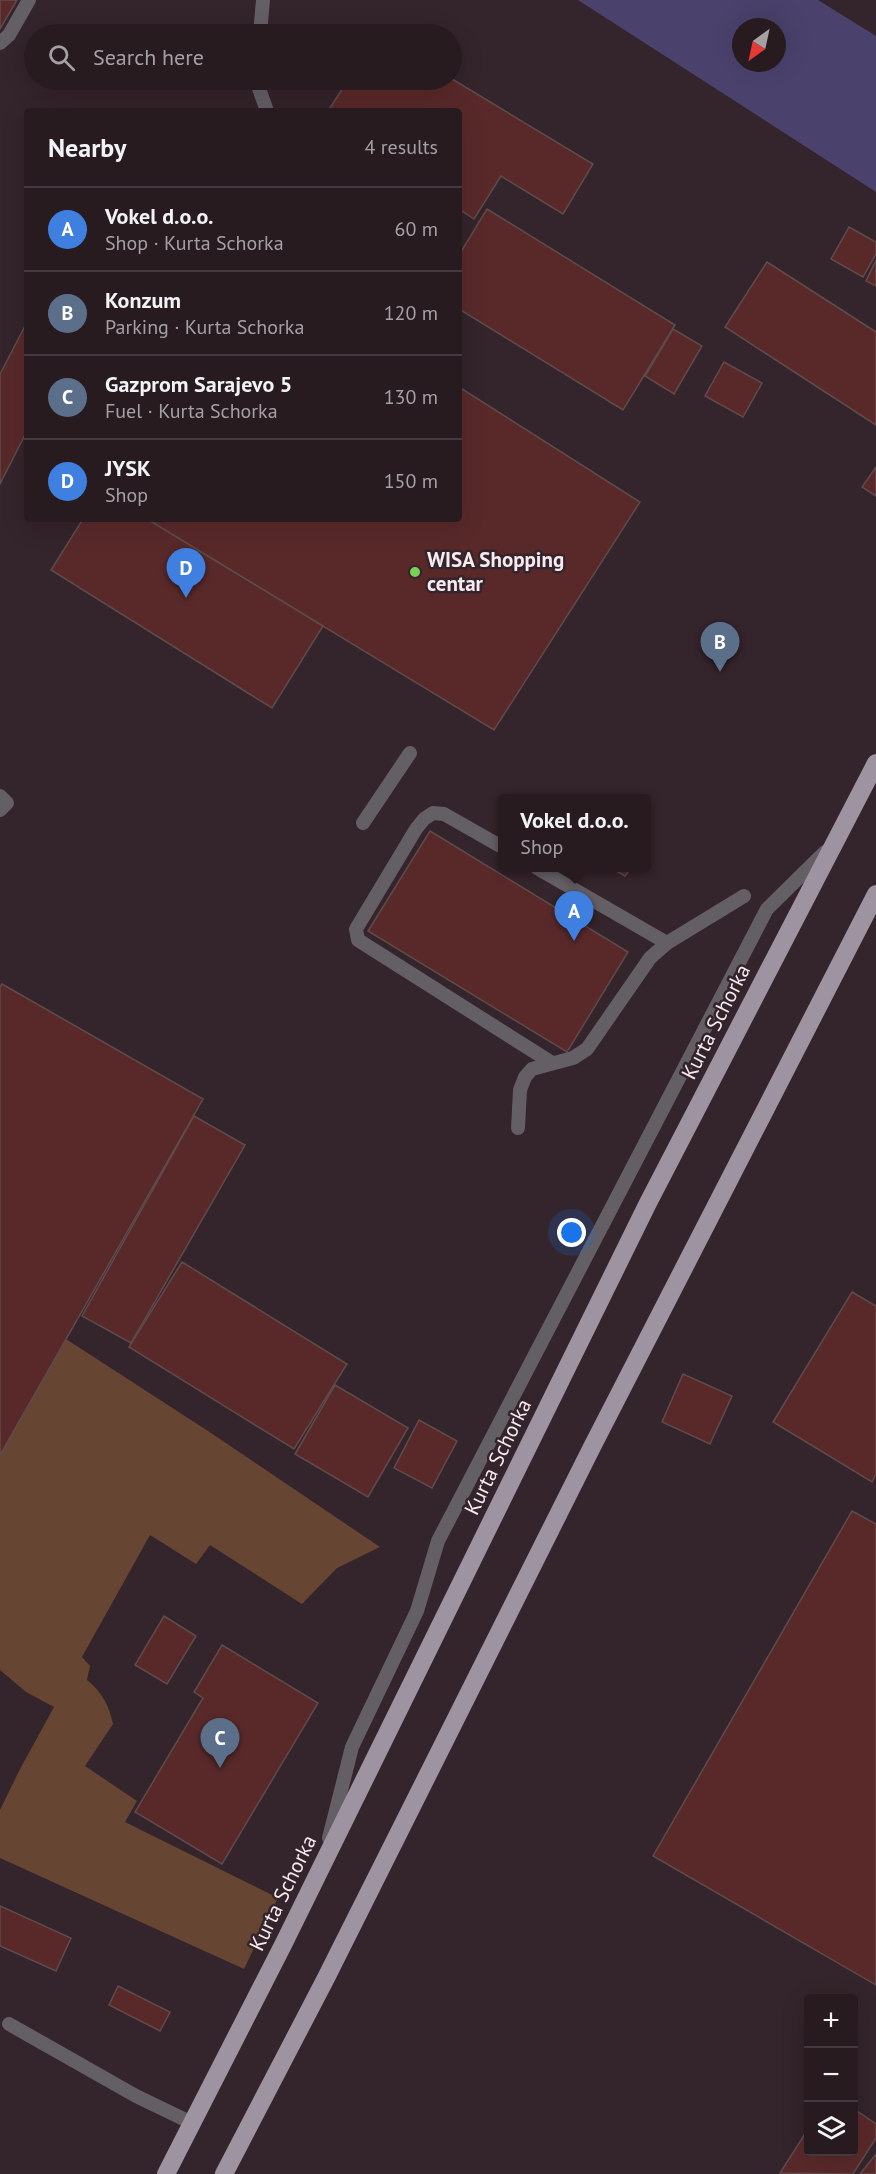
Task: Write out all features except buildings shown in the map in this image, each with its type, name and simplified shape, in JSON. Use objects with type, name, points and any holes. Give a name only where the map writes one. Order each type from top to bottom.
[{"type":"main road","name":"Kurta Schorka","points":[[166,2174],[325,1858],[648,1203],[876,763]]},
{"type":"main road","points":[[224,2174],[326,1978],[591,1448],[876,894]]},
{"type":"lane","points":[[0,43],[9,35],[29,0]]},
{"type":"lane","points":[[261,24],[263,0]]},
{"type":"lane","points":[[260,90],[266,108]]},
{"type":"lane","points":[[363,824],[410,753]]},
{"type":"lane","points":[[0,796],[7,803],[0,810]]},
{"type":"lane","points":[[498,845],[444,814],[433,813],[424,819],[356,929],[358,940],[552,1063]]},
{"type":"lane","points":[[325,1858],[352,1747],[417,1611],[438,1542],[767,909],[833,845]]},
{"type":"lane","points":[[546,872],[667,943]]},
{"type":"lane","points":[[518,1128],[520,1090],[525,1077],[532,1069],[573,1058],[587,1049],[650,958],[667,943],[744,896]]},
{"type":"lane","points":[[9,2024],[136,2096],[192,2123]]},
{"type":"shaded area","points":[[578,0],[818,0],[876,36],[876,192]]},
{"type":"shaded area","points":[[66,1339],[380,1547],[337,1568],[302,1604],[210,1545],[196,1564],[150,1535],[82,1657],[90,1666],[87,1680],[104,1699],[113,1724],[85,1766],[137,1801],[125,1822],[278,1898],[244,1969],[0,1858],[0,1810],[54,1707],[26,1692],[0,1670],[0,1455]]},
{"type":"place","name":"WISA Shopping centar","points":[[415,572]]},
{"type":"place","name":"JYSK","points":[[186,598]]},
{"type":"place","name":"Konzum","points":[[720,672]]},
{"type":"place","name":"Vokel d.o.o.","points":[[574,941]]},
{"type":"place","name":"Gazprom Sarajevo 5","points":[[220,1768]]}]
